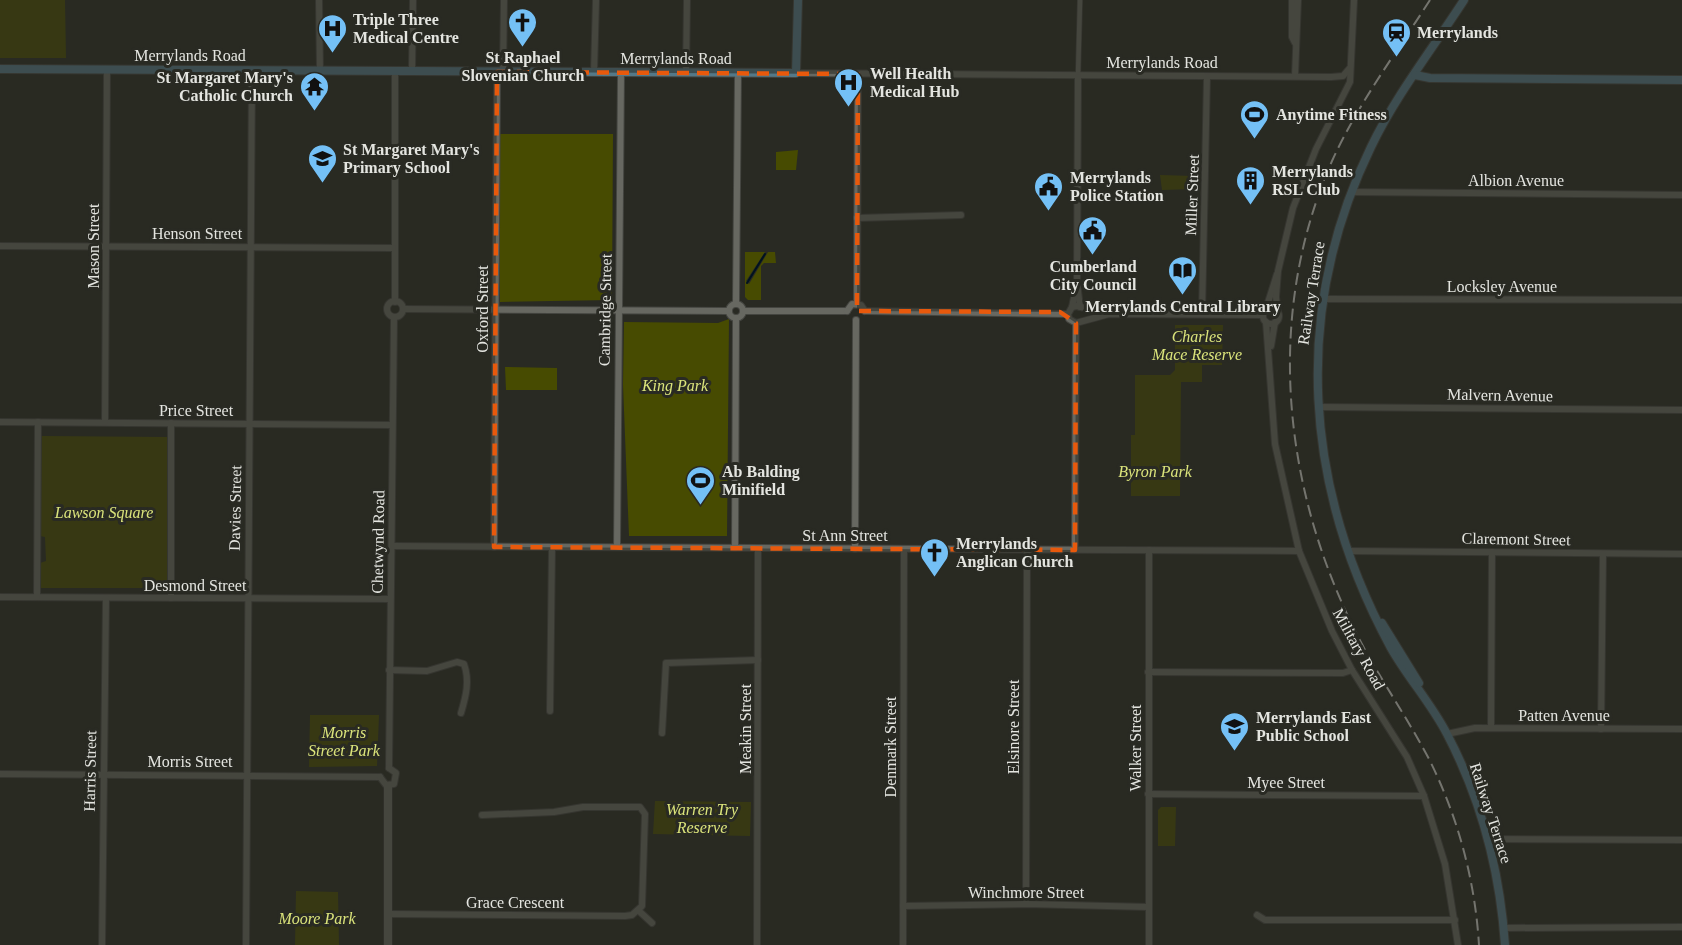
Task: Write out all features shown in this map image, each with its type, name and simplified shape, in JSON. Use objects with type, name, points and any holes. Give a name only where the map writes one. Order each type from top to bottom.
[{"type":"main road","points":[[796,73],[798,0]]},
{"type":"main road","name":"Railway Terrace","points":[[1464,0],[1391,109],[1351,192],[1334,242],[1322,299],[1317,359],[1318,407],[1330,494],[1349,551],[1393,651],[1447,734],[1468,782],[1488,838],[1505,945]]},
{"type":"main road","name":"Merrylands Road","points":[[0,69],[796,73]]},
{"type":"main road","points":[[1415,75],[1430,78],[1682,80]]},
{"type":"street","points":[[319,0],[320,71]]},
{"type":"street","points":[[412,71],[413,0]]},
{"type":"street","name":"Oxford Street","points":[[494,547],[500,72],[504,0]]},
{"type":"street","points":[[594,72],[596,0]]},
{"type":"street","points":[[686,73],[687,0]]},
{"type":"street","points":[[1075,550],[1079,322],[1085,314],[1081,308],[1077,283],[1080,0]]},
{"type":"street","points":[[1292,0],[1292,37],[1296,43]]},
{"type":"street","points":[[1295,76],[1298,0]]},
{"type":"street","points":[[1349,69],[1354,0]]},
{"type":"street","name":"Merrylands Road","points":[[796,73],[1078,77],[1338,77],[1343,76],[1349,69]]},
{"type":"street","name":"Military Road","points":[[1349,69],[1350,82],[1301,185],[1265,315],[1275,444],[1299,551],[1320,605],[1352,670],[1407,757],[1424,796],[1445,864],[1458,945]]},
{"type":"street","name":"Mason Street","points":[[105,422],[107,70]]},
{"type":"street","name":"Davies Street","points":[[246,945],[252,70]]},
{"type":"street","points":[[394,71],[395,302]]},
{"type":"street","name":"Cambridge Street","points":[[617,547],[621,73]]},
{"type":"street","points":[[738,73],[736,303],[743,311]]},
{"type":"street","points":[[857,303],[858,74]]},
{"type":"street","name":"Miller Street","points":[[1202,314],[1207,77]]},
{"type":"street","name":"Albion Avenue","points":[[1351,192],[1682,195]]},
{"type":"street","points":[[857,218],[961,215]]},
{"type":"street","name":"Henson Street","points":[[0,246],[393,248]]},
{"type":"street","name":"Military Road","points":[[1269,356],[1278,313],[1276,297],[1278,271]]},
{"type":"street","points":[[1068,314],[1072,307],[1077,283]]},
{"type":"street","name":"Locksley Avenue","points":[[1322,299],[1682,300]]},
{"type":"street","points":[[395,302],[400,303],[403,309],[400,315],[394,317],[387,310],[388,305],[395,302]]},
{"type":"street","points":[[728,310],[736,303]]},
{"type":"street","points":[[848,311],[852,304],[857,303]]},
{"type":"street","points":[[857,303],[865,311]]},
{"type":"street","points":[[1072,307],[1109,314],[1265,315],[1275,322]]},
{"type":"street","points":[[1265,315],[1272,308],[1278,313]]},
{"type":"street","points":[[403,309],[728,310]]},
{"type":"street","points":[[728,310],[732,317],[736,318]]},
{"type":"street","points":[[735,548],[736,318],[743,311],[848,311]]},
{"type":"street","points":[[848,311],[851,319],[856,320],[863,317],[865,311]]},
{"type":"street","points":[[865,311],[1068,314]]},
{"type":"street","points":[[1068,314],[1071,321],[1079,322],[1109,314]]},
{"type":"street","name":"Chetwynd Road","points":[[389,768],[394,317]]},
{"type":"street","points":[[855,549],[856,320]]},
{"type":"street","name":"Malvern Avenue","points":[[1318,407],[1682,410]]},
{"type":"street","name":"Price Street","points":[[0,422],[392,424]]},
{"type":"street","points":[[37,597],[38,422]]},
{"type":"street","points":[[171,423],[171,598]]},
{"type":"street","name":"St Ann Street","points":[[392,546],[1299,551]]},
{"type":"street","points":[[550,711],[552,547]]},
{"type":"street","name":"Meakin Street","points":[[757,945],[758,548]]},
{"type":"street","name":"Denmark Street","points":[[903,945],[904,549]]},
{"type":"street","name":"Elsinore Street","points":[[1026,904],[1027,549]]},
{"type":"street","name":"Walker Street","points":[[1149,550],[1149,945]]},
{"type":"street","name":"Claremont Street","points":[[1349,551],[1682,554]]},
{"type":"street","points":[[1491,728],[1492,552]]},
{"type":"street","points":[[1600,729],[1603,554]]},
{"type":"street","name":"Desmond Street","points":[[0,597],[390,599]]},
{"type":"street","name":"Harris Street","points":[[102,945],[106,598]]},
{"type":"street","points":[[662,734],[666,663],[758,660]]},
{"type":"street","points":[[389,670],[427,671],[457,662],[464,664],[467,673],[467,695],[462,713]]},
{"type":"street","points":[[1148,672],[1343,673],[1352,670]]},
{"type":"street","name":"Patten Avenue","points":[[1447,734],[1460,730],[1491,728],[1682,729]]},
{"type":"street","points":[[389,768],[396,773],[397,779],[388,786],[383,784],[380,777],[382,772],[389,768]]},
{"type":"street","name":"Morris Street","points":[[0,774],[380,777]]},
{"type":"street","points":[[388,786],[388,945]]},
{"type":"street","name":"Myee Street","points":[[1148,794],[1424,796]]},
{"type":"street","points":[[482,815],[554,812],[583,807],[642,809],[645,813],[644,901],[639,911],[652,923]]},
{"type":"street","points":[[1488,838],[1682,840]]},
{"type":"street","name":"Winchmore Street","points":[[903,906],[1026,904],[1149,907]]},
{"type":"street","name":"Grace Crescent","points":[[389,914],[624,916],[639,911]]},
{"type":"street","points":[[1257,915],[1265,920],[1455,920]]},
{"type":"street","points":[[1503,928],[1682,927]]},
{"type":"highlighted area","points":[[497,72],[858,74],[857,311],[1060,312],[1076,323],[1075,550],[494,547]]},
{"type":"green space","points":[[0,0],[65,0],[66,58],[0,58]]},
{"type":"green space","points":[[497,134],[613,134],[612,300],[500,302]]},
{"type":"green space","points":[[798,150],[796,170],[776,170],[776,152]]},
{"type":"green space","points":[[1160,175],[1194,176],[1195,189],[1162,190]]},
{"type":"green space","points":[[745,252],[765,252],[746,281],[749,284],[768,252],[775,252],[776,263],[764,263],[761,266],[761,300],[748,300],[745,297]]},
{"type":"green space","name":"King Park","points":[[729,319],[727,536],[629,536],[623,385],[624,322],[718,323]]},
{"type":"green space","name":"Byron Park","points":[[1175,325],[1223,325],[1222,365],[1202,365],[1202,382],[1181,382],[1180,496],[1131,496],[1131,435],[1135,435],[1135,375],[1170,375],[1175,370]]},
{"type":"green space","points":[[505,367],[557,368],[557,390],[506,390]]},
{"type":"green space","name":"Lawson Square","points":[[40,436],[169,437],[167,588],[41,588],[40,563],[46,561],[45,537],[40,536]]},
{"type":"green space","name":"Morris Street Park","points":[[310,715],[379,715],[377,766],[309,767]]},
{"type":"green space","name":"Warren Try Reserve","points":[[655,801],[751,802],[750,836],[653,834]]},
{"type":"green space","points":[[1161,807],[1176,807],[1175,846],[1158,846],[1158,810]]},
{"type":"green space","name":"Moore Park","points":[[296,891],[338,892],[339,945],[295,945]]},
{"type":"waterway","points":[[747,283],[765,254]]},
{"type":"railway","points":[[1430,0],[1365,99],[1342,140],[1310,221],[1296,283],[1290,346],[1292,408],[1300,470],[1315,531],[1337,591],[1364,648],[1429,759],[1448,803],[1457,826],[1469,873],[1479,945]]},
{"type":"place","name":"St Raphael Slovenian Church","points":[[523,48]]},
{"type":"place","name":"Triple Three Medical Centre","points":[[332,54]]},
{"type":"place","name":"Merrylands","points":[[1396,58]]},
{"type":"place","name":"Well Health Medical Hub","points":[[849,108]]},
{"type":"place","name":"St Margaret Mary's Catholic Church","points":[[314,112]]},
{"type":"place","name":"Anytime Fitness","points":[[1255,140]]},
{"type":"place","name":"St Margaret Mary's Primary School","points":[[322,184]]},
{"type":"place","name":"Merrylands RSL Club","points":[[1251,206]]},
{"type":"place","name":"Merrylands Police Station","points":[[1049,212]]},
{"type":"place","name":"Cumberland City Council","points":[[1093,256]]},
{"type":"place","name":"Merrylands Central Library","points":[[1183,296]]},
{"type":"place","name":"Ab Balding Minifield","points":[[701,506]]},
{"type":"place","name":"Merrylands Anglican Church","points":[[935,578]]},
{"type":"place","name":"Merrylands East Public School","points":[[1235,752]]},
{"type":"park label","name":"Charles Mace Reserve","points":[[1197,345]]}]
